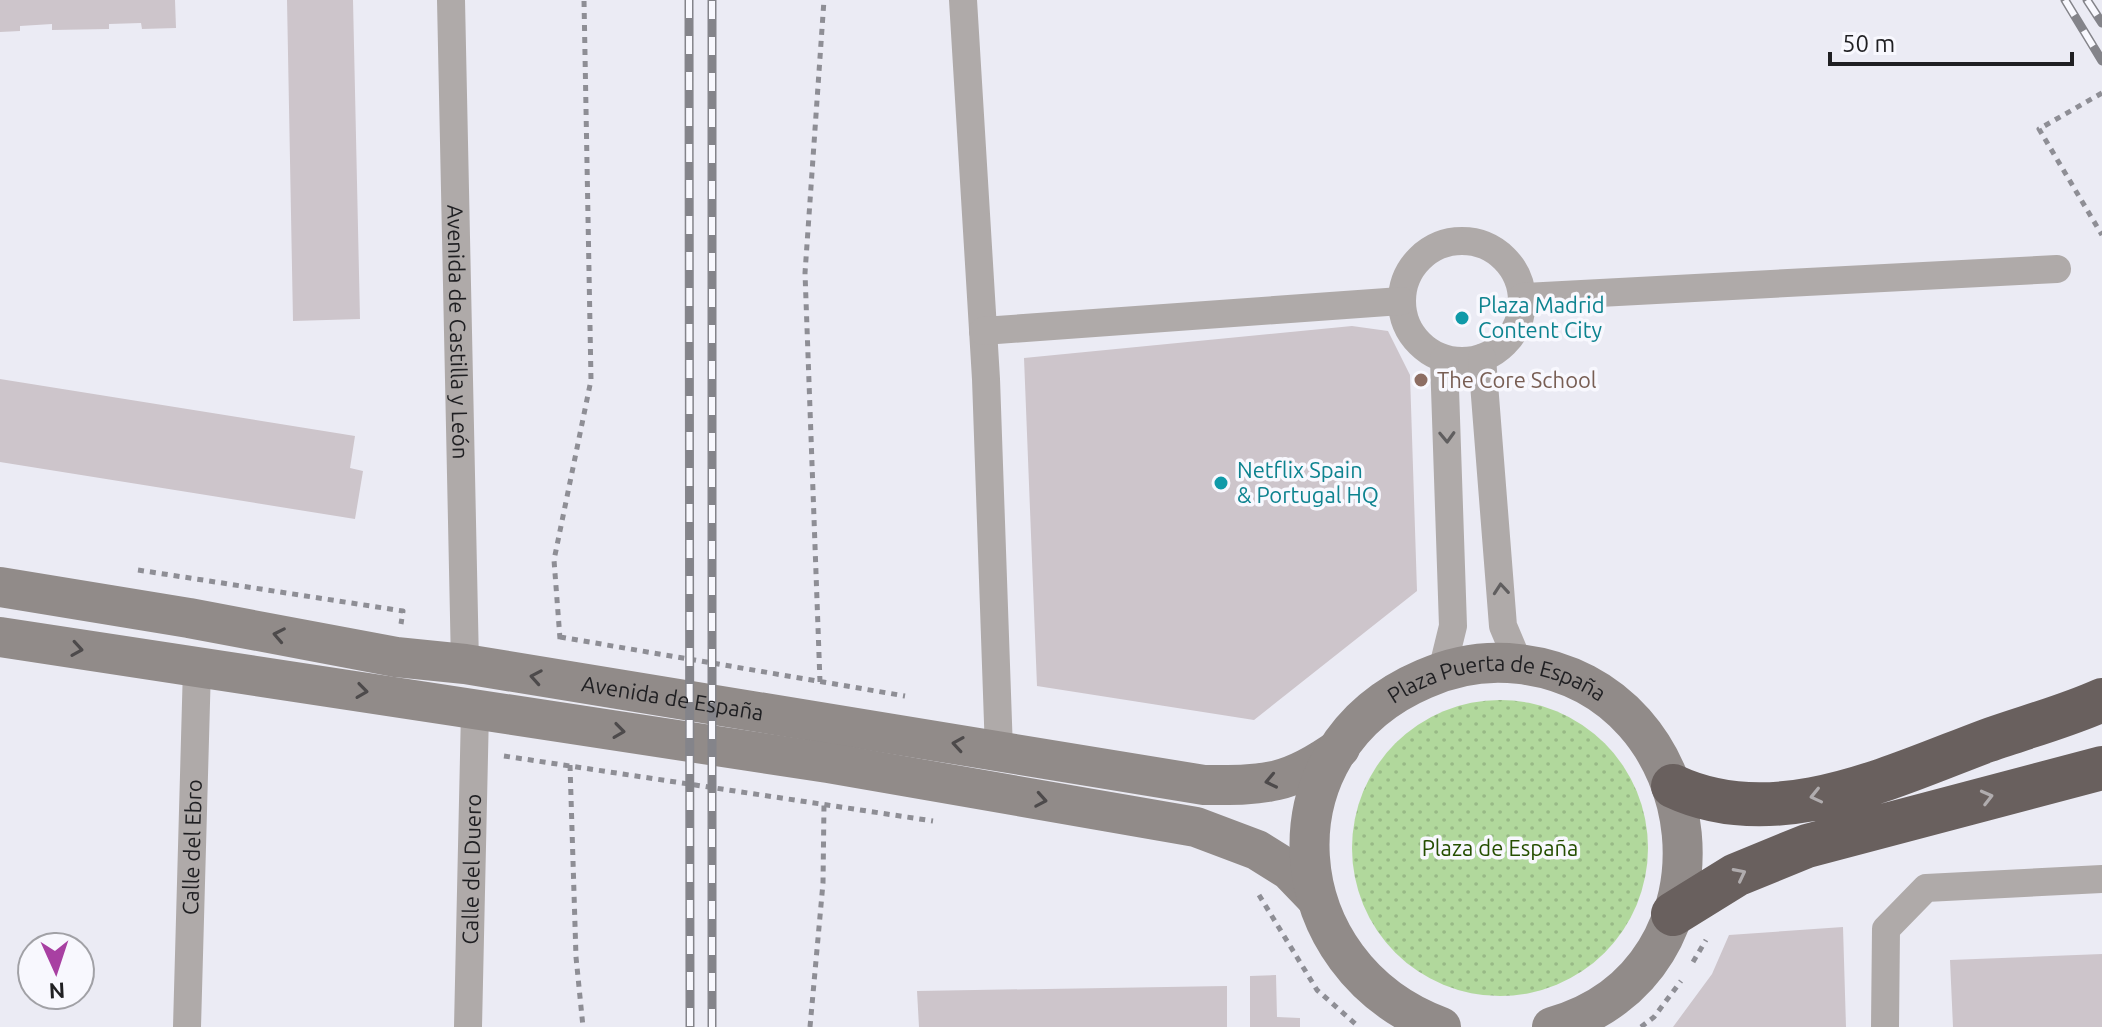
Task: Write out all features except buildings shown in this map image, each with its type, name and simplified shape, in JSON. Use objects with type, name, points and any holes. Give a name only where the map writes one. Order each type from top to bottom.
[{"type":"highway","points":[[1880,781],[1990,740],[2056,720],[2102,700]]},
{"type":"highway","points":[[1673,786],[1726,804],[1764,805],[2102,729]]},
{"type":"highway","points":[[1673,914],[1736,875],[1807,846],[2102,768]]},
{"type":"street","name":"Avenida de Castilla y León","points":[[451,0],[465,664]]},
{"type":"street","points":[[963,0],[983,331],[999,751]]},
{"type":"street","points":[[1457,241],[1471,241],[1497,252],[1518,278],[1522,297],[1520,316],[1512,334],[1499,348],[1482,358],[1464,361],[1444,359],[1427,350],[1413,337],[1404,320],[1401,301],[1405,280],[1415,263],[1441,245],[1457,241]]},
{"type":"street","points":[[1522,297],[2057,269]]},
{"type":"street","points":[[983,331],[1401,301]]},
{"type":"street","points":[[1482,358],[1503,626],[1519,664]]},
{"type":"street","points":[[1442,671],[1453,626],[1444,359]]},
{"type":"street","name":"Avenida de España","points":[[0,587],[396,657],[465,664],[1204,785],[1266,783],[1304,773],[1340,748]]},
{"type":"street","name":"Avenida de España","points":[[0,637],[828,763],[1196,827],[1257,850],[1289,870],[1315,897]]},
{"type":"street","name":"Plaza Puerta de España","points":[[1441,1027],[1413,1017],[1380,995],[1352,968],[1330,934],[1315,897],[1309,859],[1311,820],[1322,782],[1340,748],[1368,714],[1390,697],[1442,671],[1480,663],[1519,664],[1559,673],[1607,700],[1629,717],[1655,749],[1673,786],[1685,850],[1673,914],[1656,949],[1631,980],[1601,1005],[1552,1027]]},
{"type":"street","name":"Calle del Ebro","points":[[187,1027],[197,667]]},
{"type":"street","name":"Calle del Duero","points":[[468,1027],[475,711]]},
{"type":"street","points":[[1885,1027],[1886,929],[1926,888],[2102,879]]},
{"type":"path","points":[[563,682],[554,560],[591,380],[584,0]]},
{"type":"path","points":[[823,722],[805,273],[824,0]]},
{"type":"path","points":[[2102,93],[2039,129],[2102,235]]},
{"type":"path","points":[[583,726],[569,767],[576,957],[583,1027]]},
{"type":"path","points":[[474,752],[947,823]]},
{"type":"path","points":[[810,1027],[823,883],[828,763]]},
{"type":"path","points":[[1245,887],[1258,894],[1317,990],[1359,1027]]},
{"type":"path","points":[[1641,1027],[1654,1017],[1678,985],[1713,929]]},
{"type":"green space","name":"Plaza de España","points":[[1500,700],[1529,703],[1557,711],[1605,743],[1637,791],[1645,819],[1648,848],[1645,877],[1637,905],[1605,953],[1557,985],[1529,993],[1500,996],[1471,993],[1443,985],[1395,953],[1363,905],[1355,877],[1352,848],[1355,819],[1363,791],[1395,743],[1443,711],[1471,703]]},
{"type":"railway","points":[[689,0],[690,1027]]},
{"type":"railway","points":[[712,0],[712,1027]]},
{"type":"railway","points":[[2065,0],[2102,61]]},
{"type":"railway","points":[[2087,0],[2102,23]]},
{"type":"place","name":"Plaza Madrid Content City","points":[[1462,318]]},
{"type":"place","name":"The Core School","points":[[1421,380]]},
{"type":"place","name":"Netflix Spain & Portugal HQ","points":[[1221,483]]}]
